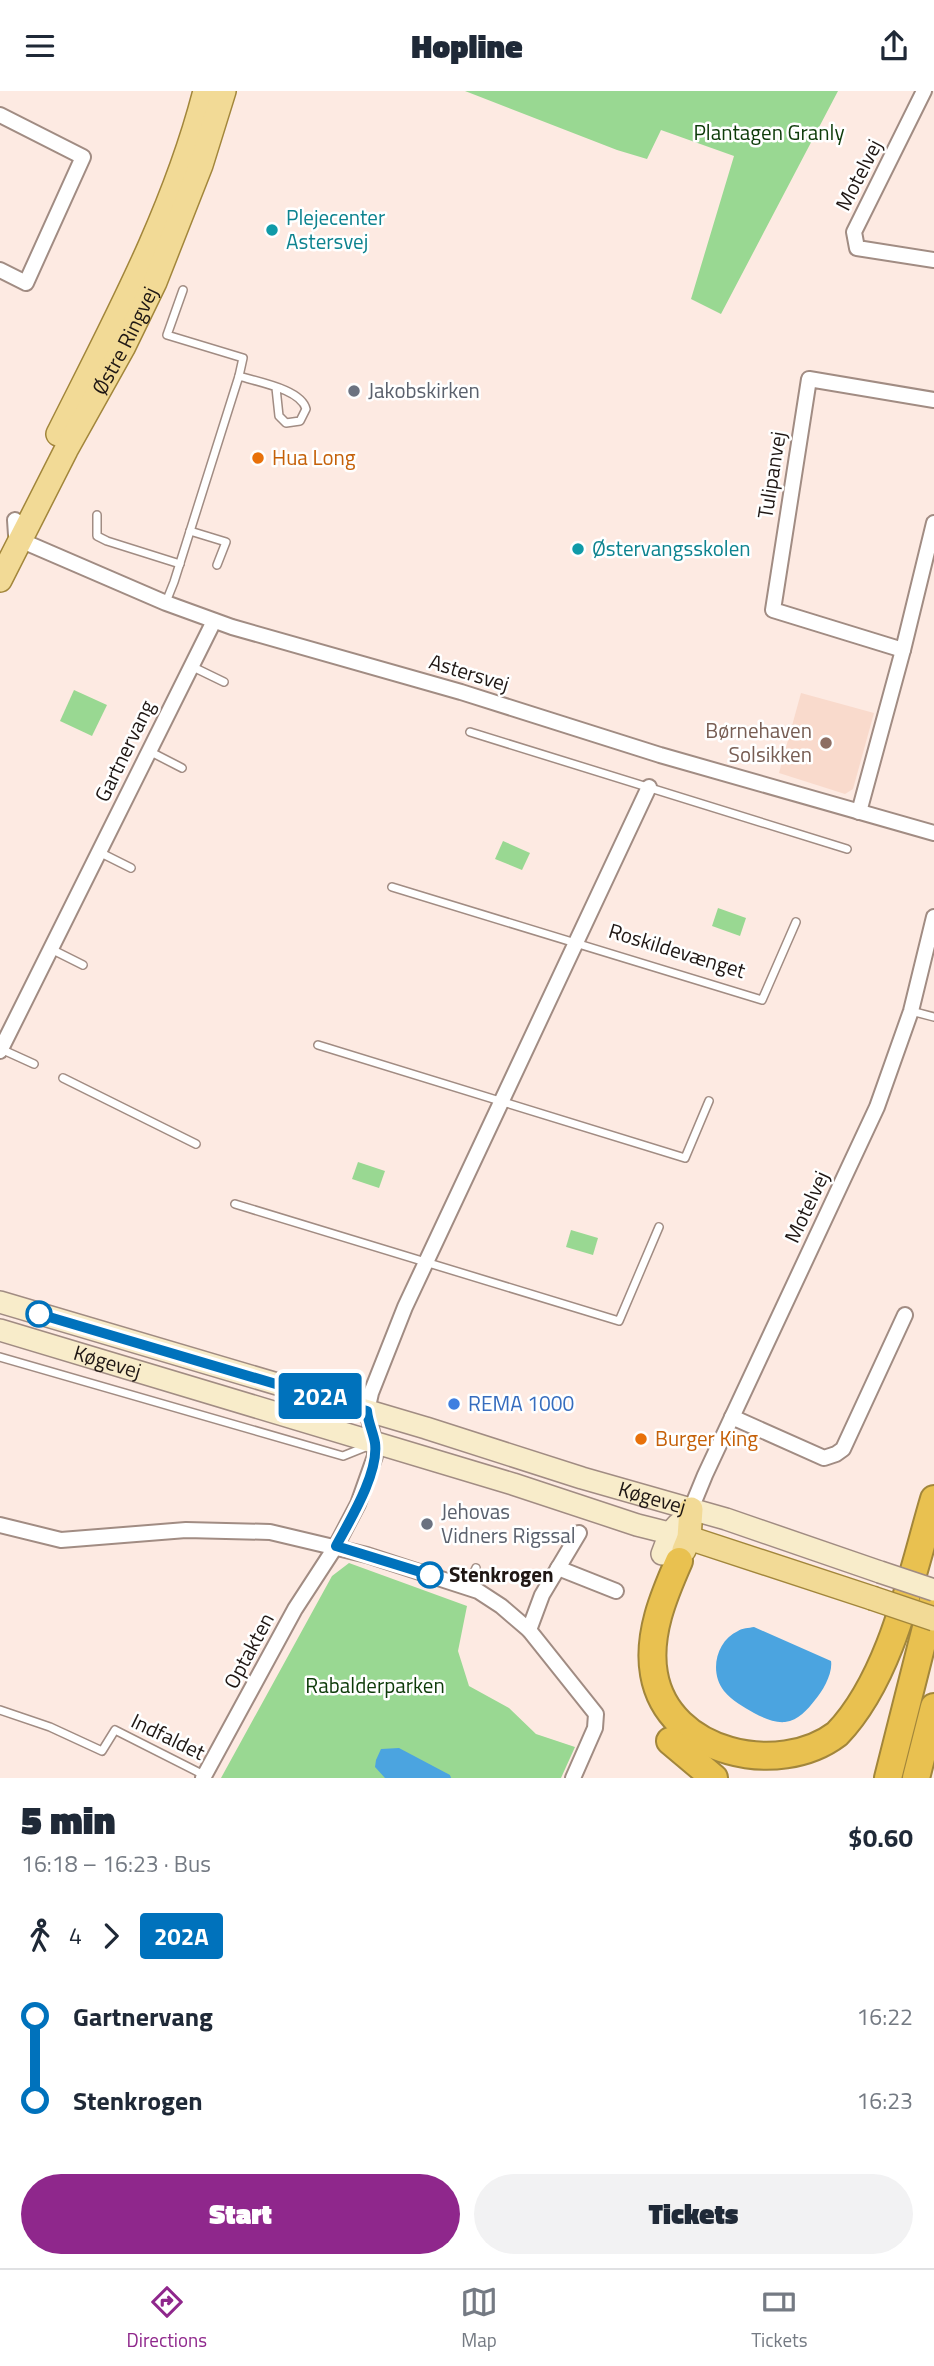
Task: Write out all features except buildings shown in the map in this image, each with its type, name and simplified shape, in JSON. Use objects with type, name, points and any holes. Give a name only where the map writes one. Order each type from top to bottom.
[{"type":"highway","points":[[680,1537],[658,1617],[653,1646],[658,1689],[679,1725],[701,1745],[726,1758],[755,1763],[783,1761],[819,1747],[835,1736],[854,1715],[896,1630],[934,1499]]},
{"type":"highway","points":[[680,1537],[641,1613],[636,1641],[636,1672],[642,1695],[666,1738],[715,1778]]},
{"type":"highway","points":[[888,1778],[934,1596]]},
{"type":"highway","points":[[916,1778],[934,1707]]},
{"type":"main road","name":"Østre Ringvej","points":[[0,580],[12,537],[147,250],[184,159],[205,91]]},
{"type":"main road","name":"Østre Ringvej","points":[[12,537],[69,445],[123,348],[155,282],[201,165],[224,91]]},
{"type":"main road","name":"Køgevej","points":[[680,1537],[934,1619]]},
{"type":"street","name":"Motelvej","points":[[924,91],[854,232],[857,248],[934,260]]},
{"type":"street","points":[[0,115],[83,157],[26,283],[0,270]]},
{"type":"street","name":"Tulipanvej","points":[[903,650],[773,610],[809,379],[934,400]]},
{"type":"street","points":[[859,812],[934,523]]},
{"type":"street","name":"Astersvej","points":[[12,537],[214,621],[461,692],[660,755],[934,833]]},
{"type":"street","name":"Gartnervang","points":[[1,1050],[214,621]]},
{"type":"street","name":"Roskildevænget","points":[[367,1411],[376,1380],[425,1261],[499,1102],[578,943],[649,787]]},
{"type":"street","name":"Motelvej","points":[[680,1537],[732,1417],[877,1107],[911,1011],[934,917]]},
{"type":"street","name":"Køgevej","points":[[0,1302],[582,1478],[680,1537]]},
{"type":"street","points":[[732,1417],[824,1458],[836,1454],[843,1448],[905,1315]]},
{"type":"street","name":"Køgevej","points":[[0,1330],[680,1537]]},
{"type":"street","points":[[184,1385],[239,1391],[348,1421],[362,1418],[367,1411]]},
{"type":"street","points":[[367,1411],[375,1444]]},
{"type":"street","points":[[375,1444],[382,1436],[392,1433],[497,1465],[527,1472],[582,1478]]},
{"type":"street","name":"Optakten","points":[[204,1777],[295,1609],[336,1546],[358,1504],[372,1468],[375,1444]]},
{"type":"street","points":[[544,1494],[597,1500],[669,1521],[681,1518],[680,1537],[708,1527],[720,1529],[795,1555],[834,1556],[934,1590]]},
{"type":"street","points":[[0,1525],[61,1540],[186,1530],[270,1532],[336,1546],[478,1591],[529,1630],[596,1714],[595,1728],[573,1778]]},
{"type":"street","points":[[529,1630],[542,1595],[579,1533]]},
{"type":"street","points":[[558,1568],[616,1591]]},
{"type":"lane","points":[[166,603],[243,358],[167,335],[183,290]]},
{"type":"lane","points":[[239,376],[276,388],[303,400],[306,409],[300,421],[286,423],[279,416],[276,388]]},
{"type":"lane","points":[[97,515],[97,535],[107,541],[180,564]]},
{"type":"lane","points":[[190,531],[226,541],[217,565]]},
{"type":"lane","points":[[191,666],[224,682]]},
{"type":"lane","points":[[470,732],[847,849]]},
{"type":"lane","points":[[149,751],[182,768]]},
{"type":"lane","points":[[99,852],[131,868]]},
{"type":"lane","name":"Roskildevænget","points":[[392,887],[762,1000],[796,922]]},
{"type":"lane","points":[[51,949],[83,965]]},
{"type":"lane","points":[[911,1011],[934,1017]]},
{"type":"lane","points":[[318,1045],[685,1158],[709,1101]]},
{"type":"lane","points":[[1,1050],[34,1064]]},
{"type":"lane","points":[[63,1079],[196,1144]]},
{"type":"lane","points":[[236,1204],[619,1321],[659,1227]]},
{"type":"lane","points":[[0,1357],[344,1456],[375,1444]]},
{"type":"lane","points":[[467,1588],[476,1568]]},
{"type":"lane","name":"Indfaldet","points":[[0,1710],[50,1727],[102,1751],[115,1730],[204,1777]]},
{"type":"shaded area","name":"Børnehaven Solsikken","points":[[801,693],[874,713],[853,789],[845,794],[779,773]]},
{"type":"green space","name":"Plantagen Granly","points":[[465,91],[838,91],[721,314],[691,299],[734,156],[661,130],[647,159]]},
{"type":"green space","points":[[74,690],[107,705],[92,736],[60,721]]},
{"type":"green space","points":[[503,841],[530,853],[522,870],[495,859]]},
{"type":"green space","points":[[718,908],[746,918],[740,936],[712,926]]},
{"type":"green space","points":[[358,1162],[385,1171],[379,1188],[352,1179]]},
{"type":"green space","points":[[571,1230],[598,1238],[593,1255],[566,1247]]},
{"type":"green space","name":"Rabalderparken","points":[[349,1563],[467,1606],[458,1651],[469,1686],[509,1708],[536,1734],[575,1747],[561,1778],[221,1778],[332,1576]]},
{"type":"water","points":[[754,1627],[831,1661],[829,1676],[821,1692],[806,1711],[790,1721],[773,1721],[761,1717],[734,1701],[719,1683],[716,1666],[724,1642],[740,1630]]},
{"type":"water","points":[[399,1748],[451,1778],[385,1778],[375,1767],[381,1749]]},
{"type":"bus line","name":"202A","points":[[39,1314],[367,1411],[375,1444],[375,1456],[358,1504],[336,1546],[430,1575]]},
{"type":"place","name":"Plejecenter Astersvej","points":[[272,230]]},
{"type":"place","name":"Jakobskirken","points":[[354,391]]},
{"type":"place","name":"Hua Long","points":[[258,458]]},
{"type":"place","name":"Østervangsskolen","points":[[578,549]]},
{"type":"place","name":"Børnehaven Solsikken","points":[[826,743]]},
{"type":"place","name":"REMA 1000","points":[[454,1404]]},
{"type":"place","name":"Burger King","points":[[641,1439]]},
{"type":"place","name":"Jehovas Vidners Rigssal","points":[[427,1524]]},
{"type":"place","name":"Stenkrogen","points":[[430,1575]]}]
